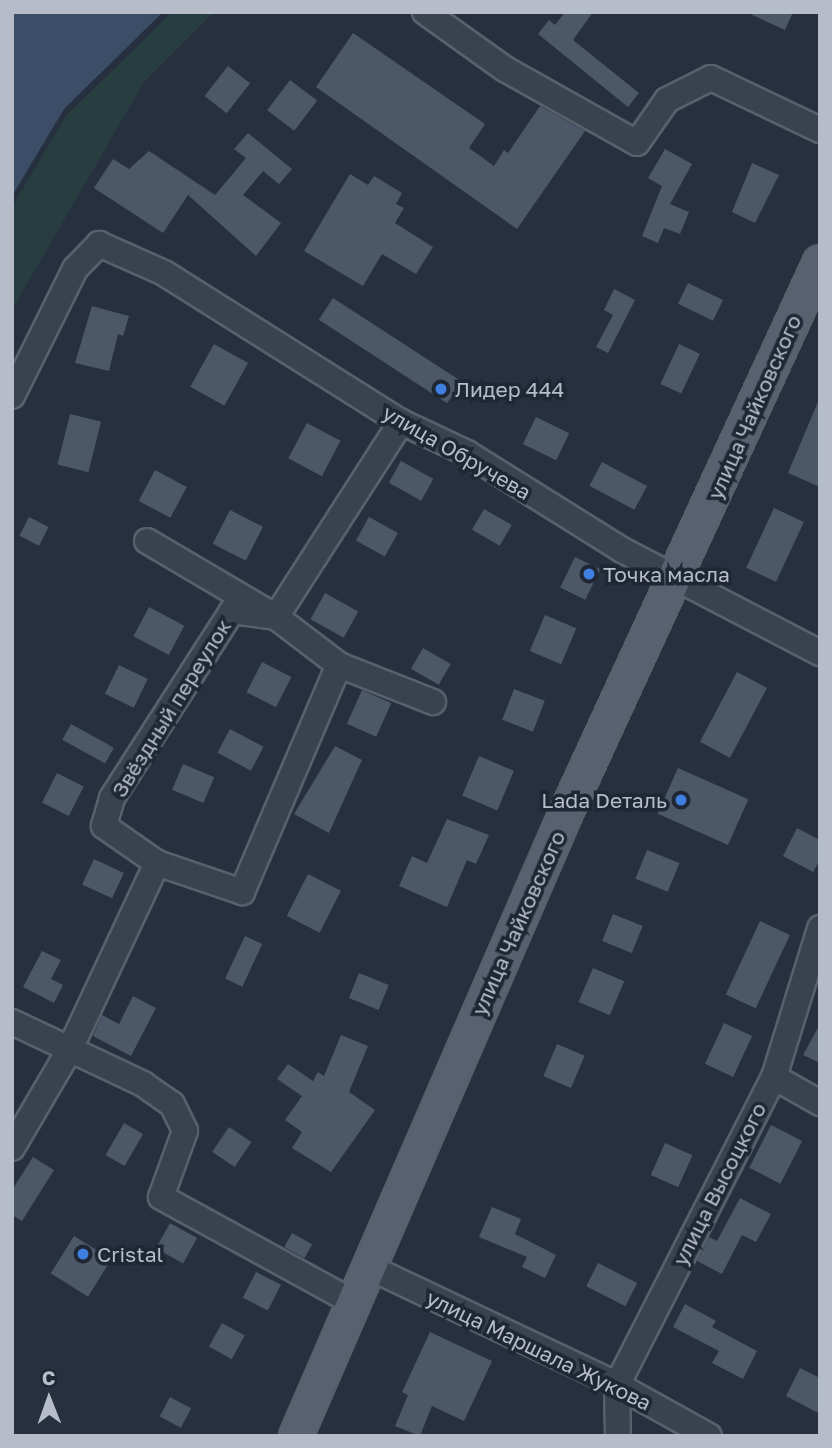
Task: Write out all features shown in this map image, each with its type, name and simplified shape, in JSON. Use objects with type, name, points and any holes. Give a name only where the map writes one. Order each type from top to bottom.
[{"type":"main road","name":"улица Чайковского","points":[[296,1436],[565,816],[820,262]]},
{"type":"street","points":[[425,12],[505,69],[637,143],[667,100],[711,78],[820,130]]},
{"type":"street","name":"улица Обручева","points":[[12,396],[75,269],[99,244],[164,273],[401,422],[467,453],[622,550],[678,575],[820,653]]},
{"type":"street","points":[[276,617],[401,422]]},
{"type":"street","name":"Звёздный переулок","points":[[147,541],[276,617],[339,665],[433,702]]},
{"type":"street","name":"Звёздный переулок","points":[[276,617],[232,611],[112,798],[104,826],[157,863],[242,892],[339,665]]},
{"type":"street","points":[[12,1148],[69,1051],[157,863]]},
{"type":"street","name":"улица Высоцкого","points":[[618,1436],[617,1385],[774,1077],[820,928]]},
{"type":"street","points":[[12,1022],[143,1084],[172,1104],[185,1131],[161,1197],[353,1302]]},
{"type":"street","points":[[774,1077],[820,1103]]},
{"type":"street","name":"улица Маршала Жукова","points":[[369,1267],[617,1385],[709,1436]]},
{"type":"green space","points":[[172,12],[214,12],[144,82],[12,310],[12,207],[66,116]]},
{"type":"water","points":[[12,12],[163,12],[64,109],[12,196]]},
{"type":"building","points":[[565,12],[593,12],[573,40],[639,93],[628,107],[538,34],[549,20],[555,25]]},
{"type":"building","points":[[746,12],[793,12],[785,30]]},
{"type":"building","points":[[353,33],[485,124],[469,148],[494,166],[504,150],[508,153],[540,106],[585,131],[517,229],[316,87]]},
{"type":"building","points":[[228,66],[250,83],[227,113],[205,96]]},
{"type":"building","points":[[290,80],[317,100],[294,131],[267,110]]},
{"type":"building","points":[[248,133],[292,169],[279,184],[263,171],[243,195],[281,223],[256,256],[188,195],[163,233],[94,188],[113,159],[129,169],[149,151],[215,195],[246,158],[234,149]]},
{"type":"building","points":[[665,149],[692,164],[670,204],[689,212],[680,234],[664,228],[658,243],[642,236],[662,186],[648,178]]},
{"type":"building","points":[[752,163],[779,175],[755,223],[732,212]]},
{"type":"building","points":[[350,174],[368,185],[374,176],[402,193],[396,204],[404,208],[395,223],[433,247],[416,274],[382,254],[363,286],[304,251]]},
{"type":"building","points":[[688,283],[723,300],[713,321],[678,304]]},
{"type":"building","points":[[614,289],[635,300],[608,353],[596,347],[613,315],[604,310]]},
{"type":"building","points":[[333,298],[461,381],[447,403],[319,320]]},
{"type":"building","points":[[92,306],[129,316],[123,336],[118,334],[109,371],[75,363]]},
{"type":"building","points":[[214,344],[248,363],[224,406],[190,387]]},
{"type":"building","points":[[679,344],[700,354],[681,394],[660,384]]},
{"type":"building","points":[[820,397],[820,487],[788,473]]},
{"type":"building","points":[[70,414],[101,422],[88,472],[57,464]]},
{"type":"building","points":[[536,417],[569,433],[556,460],[523,444]]},
{"type":"building","points":[[307,423],[341,441],[322,476],[288,458]]},
{"type":"building","points":[[401,461],[433,479],[421,501],[389,483]]},
{"type":"building","points":[[602,462],[647,486],[634,510],[589,486]]},
{"type":"building","points":[[155,470],[187,487],[170,518],[139,501]]},
{"type":"building","points":[[774,508],[804,522],[776,582],[746,568]]},
{"type":"building","points":[[484,509],[512,525],[500,546],[472,530]]},
{"type":"building","points":[[230,510],[263,527],[246,561],[213,544]]},
{"type":"building","points":[[29,517],[49,527],[39,546],[19,536]]},
{"type":"building","points":[[369,517],[398,533],[385,557],[356,541]]},
{"type":"building","points":[[575,557],[600,569],[585,600],[560,588]]},
{"type":"building","points":[[325,593],[358,611],[344,638],[310,619]]},
{"type":"building","points":[[149,607],[184,626],[169,655],[134,636]]},
{"type":"building","points":[[545,615],[576,628],[561,664],[530,651]]},
{"type":"building","points":[[423,648],[451,664],[439,685],[411,669]]},
{"type":"building","points":[[262,662],[291,677],[276,707],[247,692]]},
{"type":"building","points":[[119,665],[148,679],[134,708],[105,694]]},
{"type":"building","points":[[737,672],[767,688],[730,758],[700,742]]},
{"type":"building","points":[[514,689],[545,701],[533,732],[502,720]]},
{"type":"building","points":[[362,690],[391,703],[376,737],[347,724]]},
{"type":"building","points":[[71,724],[114,748],[105,763],[62,740]]},
{"type":"building","points":[[230,729],[264,747],[251,771],[217,753]]},
{"type":"building","points":[[335,746],[362,760],[329,833],[294,814]]},
{"type":"building","points":[[479,756],[514,771],[497,810],[462,796]]},
{"type":"building","points":[[183,764],[214,777],[203,803],[172,790]]},
{"type":"building","points":[[678,768],[748,799],[728,845],[658,814]]},
{"type":"building","points":[[57,773],[84,787],[69,816],[42,802]]},
{"type":"building","points":[[447,819],[489,835],[476,864],[467,860],[447,907],[399,886],[412,856],[427,863]]},
{"type":"building","points":[[797,828],[820,840],[820,860],[813,872],[783,856]]},
{"type":"building","points":[[647,850],[679,863],[668,892],[635,879]]},
{"type":"building","points":[[94,859],[124,873],[112,898],[82,884]]},
{"type":"building","points":[[308,874],[341,891],[320,933],[287,916]]},
{"type":"building","points":[[613,914],[643,926],[632,953],[602,941]]},
{"type":"building","points":[[760,921],[790,935],[756,1008],[726,994]]},
{"type":"building","points":[[245,936],[262,944],[242,987],[225,979]]},
{"type":"building","points":[[42,951],[61,960],[51,979],[63,985],[54,1003],[23,987]]},
{"type":"building","points":[[593,968],[624,981],[610,1015],[579,1002]]},
{"type":"building","points":[[359,973],[389,985],[379,1010],[349,998]]},
{"type":"building","points":[[133,996],[156,1008],[131,1056],[93,1036],[102,1015],[119,1024]]},
{"type":"building","points":[[724,1023],[752,1036],[733,1077],[705,1064]]},
{"type":"building","points":[[820,1024],[820,1063],[803,1055]]},
{"type":"building","points":[[341,1035],[368,1046],[349,1092],[375,1110],[331,1172],[292,1148],[302,1132],[285,1120],[302,1096],[277,1079],[288,1064],[313,1081],[318,1072],[324,1076]]},
{"type":"building","points":[[557,1044],[585,1056],[571,1088],[543,1076]]},
{"type":"building","points":[[124,1123],[143,1134],[125,1166],[106,1155]]},
{"type":"building","points":[[771,1125],[802,1141],[780,1184],[749,1168]]},
{"type":"building","points":[[229,1127],[251,1142],[235,1167],[212,1152]]},
{"type":"building","points":[[665,1143],[692,1155],[678,1187],[651,1175]]},
{"type":"building","points":[[33,1157],[54,1170],[22,1221],[12,1215],[12,1190]]},
{"type":"building","points":[[740,1198],[771,1214],[756,1242],[742,1235],[722,1274],[697,1261],[709,1237],[717,1241]]},
{"type":"building","points":[[492,1207],[521,1219],[515,1234],[556,1255],[545,1278],[522,1267],[527,1257],[479,1237]]},
{"type":"building","points":[[170,1223],[197,1238],[183,1263],[156,1248]]},
{"type":"building","points":[[292,1233],[312,1244],[304,1258],[284,1247]]},
{"type":"building","points":[[74,1236],[111,1259],[88,1297],[51,1273]]},
{"type":"building","points":[[598,1263],[637,1283],[625,1306],[586,1286]]},
{"type":"building","points":[[256,1272],[281,1285],[268,1311],[243,1298]]},
{"type":"building","points":[[685,1304],[716,1321],[712,1327],[757,1351],[743,1379],[712,1363],[719,1351],[673,1327]]},
{"type":"building","points":[[222,1323],[245,1336],[232,1359],[209,1347]]},
{"type":"building","points":[[430,1332],[492,1361],[464,1421],[432,1406],[420,1436],[395,1426],[408,1395],[402,1392]]},
{"type":"building","points":[[800,1368],[820,1378],[820,1414],[786,1396]]},
{"type":"building","points":[[170,1397],[191,1408],[181,1428],[160,1416]]},
{"type":"place","name":"Лидер 444","points":[[441,389]]},
{"type":"place","name":"Точка масла","points":[[589,574]]},
{"type":"place","name":"Lada Dеталь","points":[[681,800]]},
{"type":"place","name":"Cristal","points":[[83,1254]]}]
